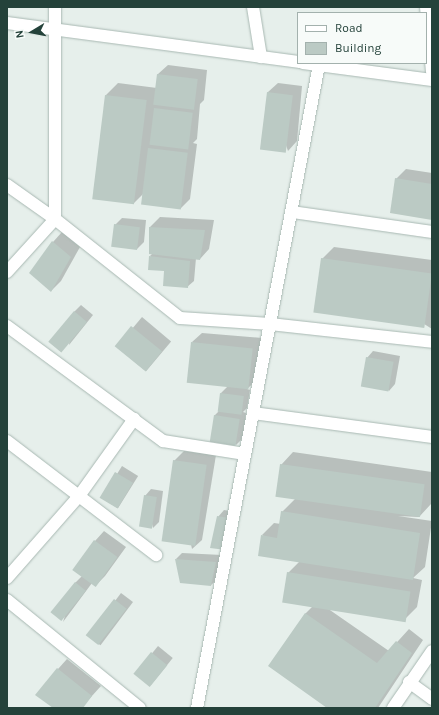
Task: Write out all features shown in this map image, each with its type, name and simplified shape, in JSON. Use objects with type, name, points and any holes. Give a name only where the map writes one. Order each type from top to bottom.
[{"type":"street","points":[[7,272],[55,219],[54,30],[56,7]]},
{"type":"street","points":[[253,7],[261,58]]},
{"type":"street","points":[[427,18],[432,72]]},
{"type":"street","points":[[7,23],[297,62]]},
{"type":"street","points":[[311,64],[432,80]]},
{"type":"street","points":[[197,708],[319,65]]},
{"type":"street","points":[[7,185],[55,219],[180,318],[270,324],[432,342]]},
{"type":"street","points":[[292,212],[432,232]]},
{"type":"street","points":[[7,326],[163,441],[245,454]]},
{"type":"street","points":[[253,413],[432,437]]},
{"type":"street","points":[[7,578],[79,496],[134,419]]},
{"type":"street","points":[[7,441],[156,556]]},
{"type":"street","points":[[7,600],[140,708]]},
{"type":"street","points":[[393,708],[409,682],[432,651]]},
{"type":"street","points":[[409,682],[432,699]]},
{"type":"building","points":[[157,74],[198,79],[194,110],[153,105]]},
{"type":"building","points":[[267,92],[293,95],[286,153],[260,150]]},
{"type":"building","points":[[105,95],[147,100],[134,204],[92,199]]},
{"type":"building","points":[[154,108],[193,113],[188,149],[149,145]]},
{"type":"building","points":[[148,148],[188,153],[181,209],[141,205]]},
{"type":"building","points":[[395,178],[432,184],[432,220],[390,213]]},
{"type":"building","points":[[114,224],[140,227],[137,250],[111,247]]},
{"type":"building","points":[[149,227],[205,230],[200,260],[149,254]]},
{"type":"building","points":[[52,241],[71,257],[51,292],[29,273]]},
{"type":"building","points":[[149,256],[190,261],[188,288],[163,286],[164,271],[148,270]]},
{"type":"building","points":[[321,258],[432,274],[424,328],[313,312]]},
{"type":"building","points":[[74,311],[87,322],[61,353],[48,342]]},
{"type":"building","points":[[131,326],[162,351],[146,371],[115,346]]},
{"type":"building","points":[[191,342],[253,348],[248,389],[187,383]]},
{"type":"building","points":[[366,357],[394,362],[388,391],[361,387]]},
{"type":"building","points":[[220,393],[244,396],[242,415],[218,412]]},
{"type":"building","points":[[214,415],[240,419],[235,446],[210,442]]},
{"type":"building","points":[[173,460],[207,465],[195,546],[162,541]]},
{"type":"building","points":[[280,464],[425,484],[420,517],[275,497]]},
{"type":"building","points":[[115,472],[133,483],[118,509],[100,498]]},
{"type":"building","points":[[144,495],[157,497],[152,529],[139,527]]},
{"type":"building","points":[[281,511],[420,533],[413,580],[258,556],[261,535],[277,538]]},
{"type":"building","points":[[217,516],[229,518],[226,550],[210,548]]},
{"type":"building","points":[[94,540],[117,557],[96,587],[72,570]]},
{"type":"building","points":[[175,559],[216,562],[211,586],[180,583]]},
{"type":"building","points":[[287,572],[410,592],[406,622],[282,603]]},
{"type":"building","points":[[75,582],[86,591],[61,621],[50,612]]},
{"type":"building","points":[[114,599],[127,609],[98,645],[86,635]]},
{"type":"building","points":[[305,613],[377,663],[396,641],[412,653],[375,708],[327,708],[268,666]]},
{"type":"building","points":[[151,652],[167,665],[150,687],[133,674]]},
{"type":"building","points":[[57,668],[92,696],[83,708],[53,708],[35,695]]}]
